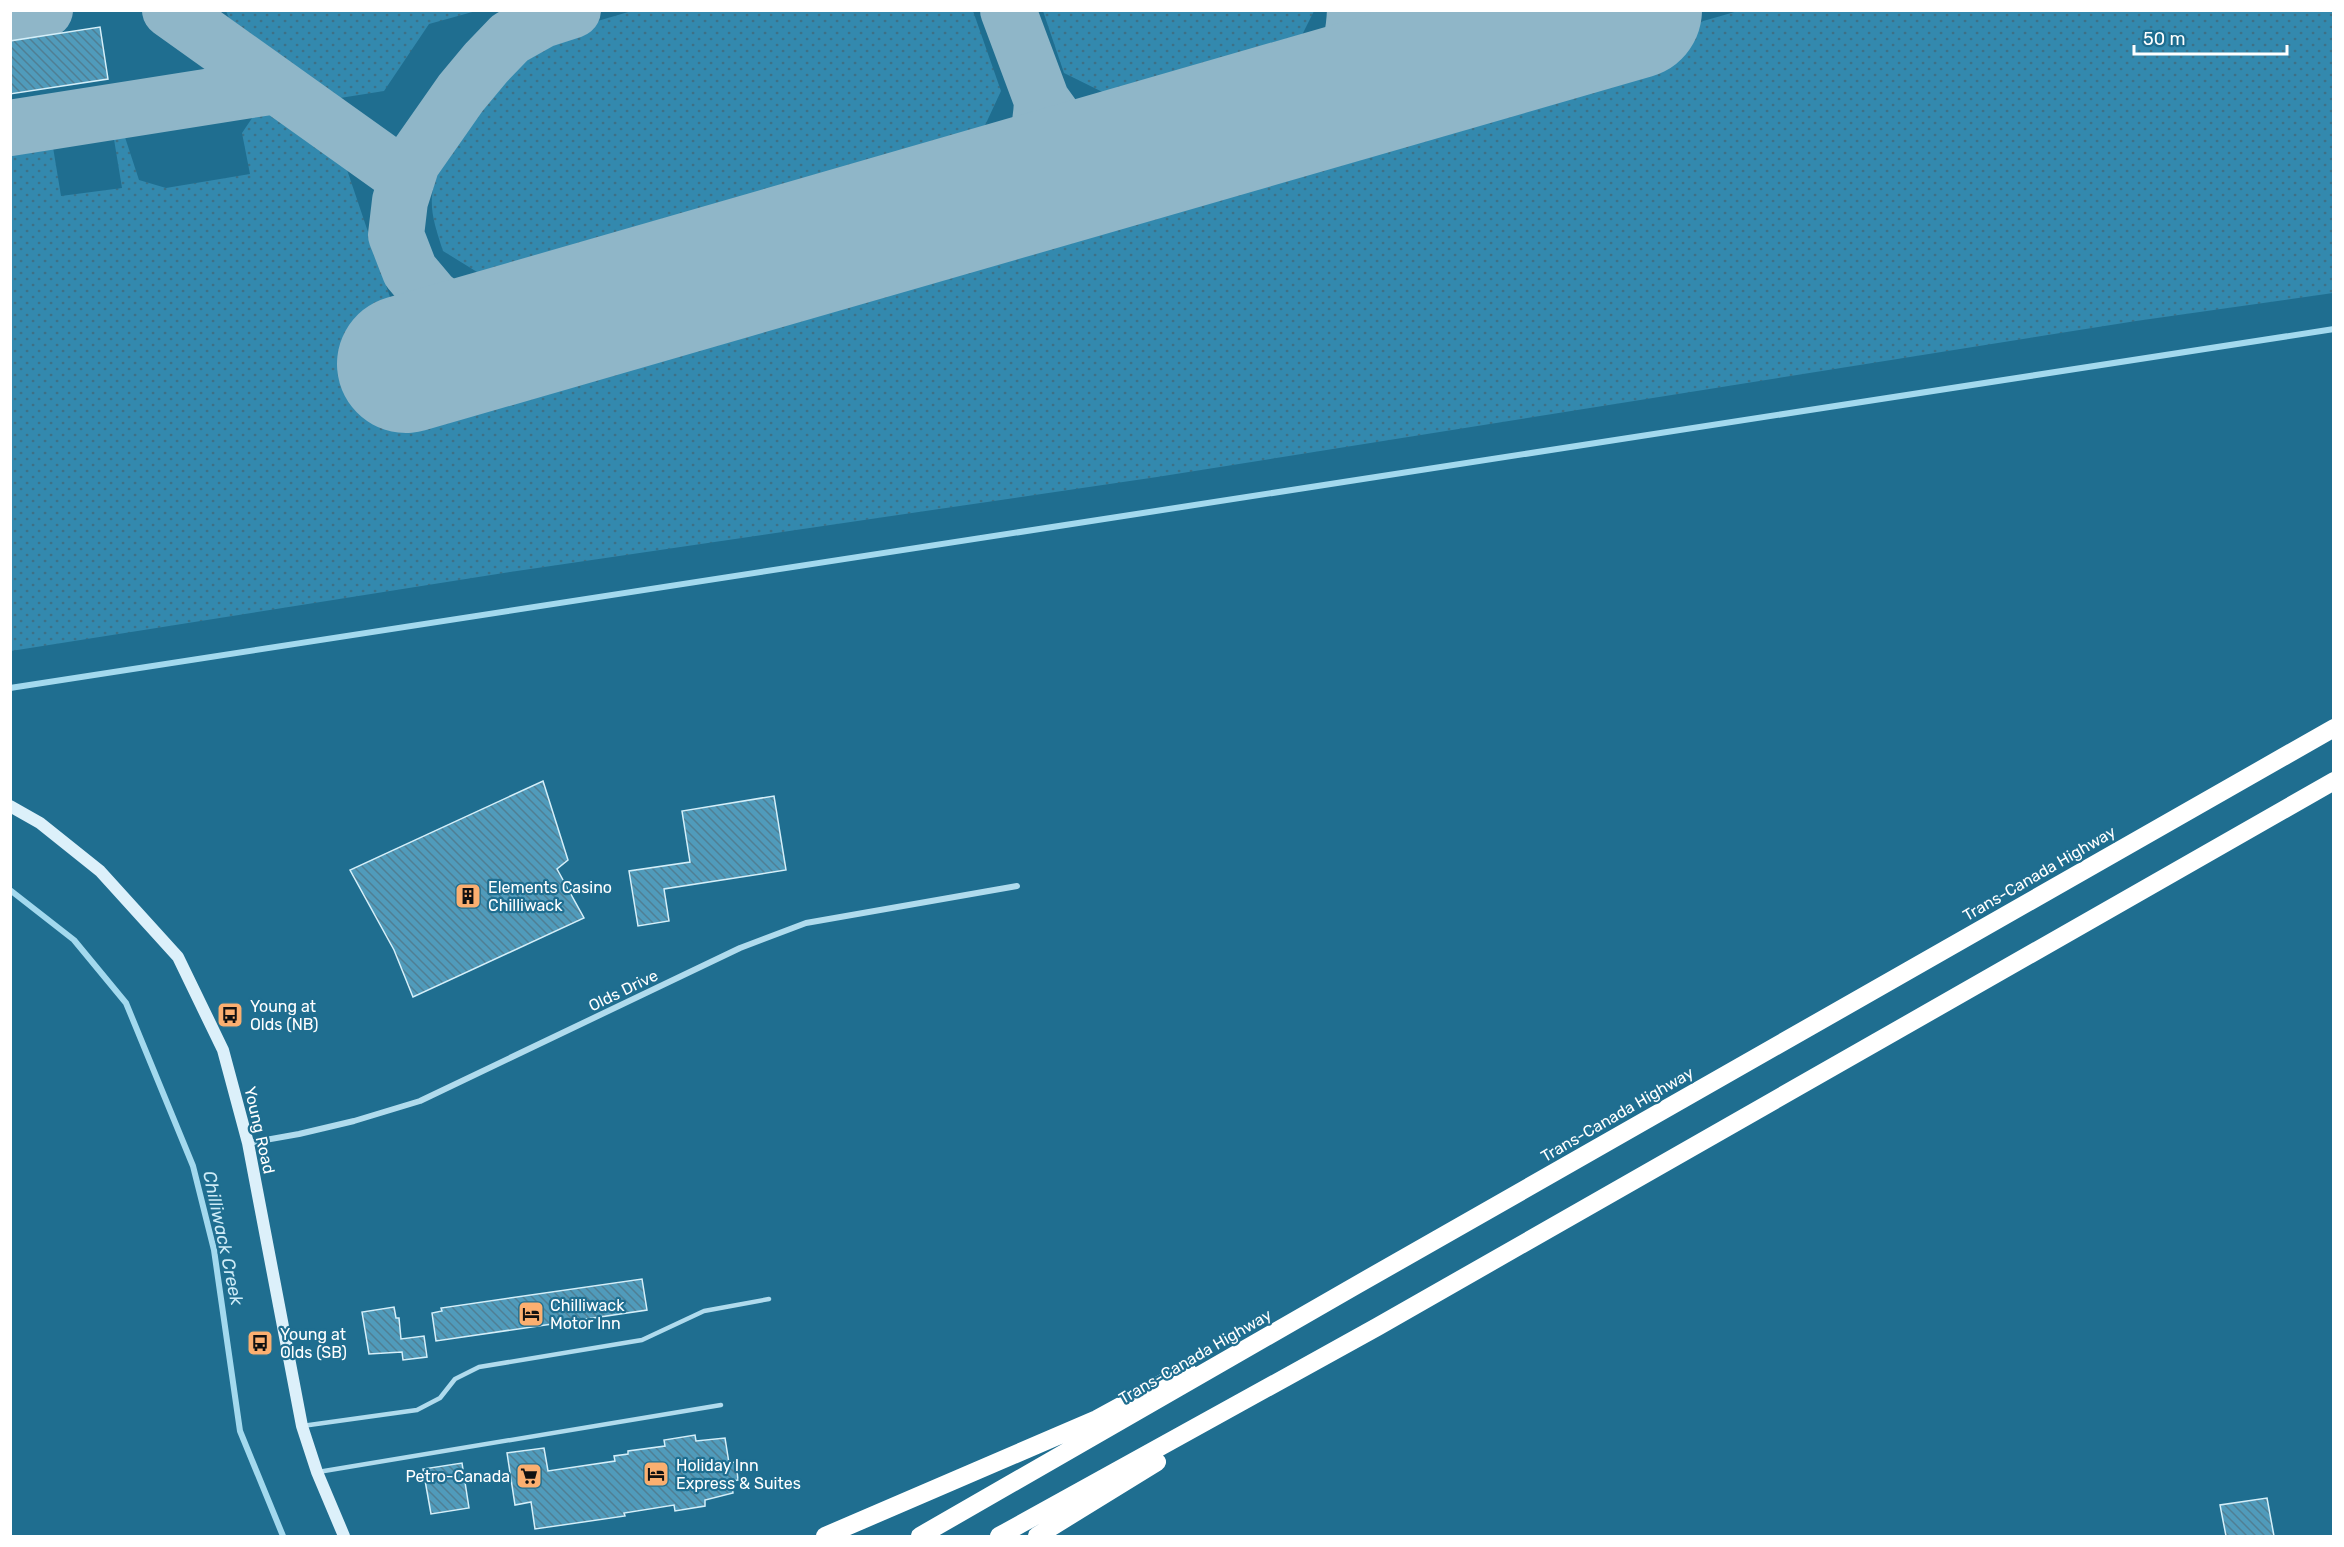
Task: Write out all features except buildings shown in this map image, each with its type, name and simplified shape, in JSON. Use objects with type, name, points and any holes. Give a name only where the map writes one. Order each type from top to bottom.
[{"type":"highway","name":"Trans-Canada Highway","points":[[920,1536],[2334,728]]},
{"type":"highway","points":[[999,1536],[1377,1327],[2334,781]]},
{"type":"highway","points":[[825,1536],[1097,1419],[1242,1340],[1354,1286]]},
{"type":"highway","points":[[1037,1536],[1377,1327]]},
{"type":"main road","name":"Young Road","points":[[10,806],[40,823],[100,871],[178,957],[223,1050],[248,1143],[302,1426],[317,1472],[344,1536]]},
{"type":"street","name":"Olds Drive","points":[[248,1143],[354,1121],[420,1101],[740,948],[806,923],[1017,886]]},
{"type":"lane","points":[[302,1426],[417,1410],[440,1398],[455,1379],[479,1367],[642,1340],[704,1311],[769,1299]]},
{"type":"lane","points":[[317,1472],[721,1405]]},
{"type":"shaded area","points":[[635,10],[973,11],[1001,91],[968,162],[513,294],[443,251],[432,208],[433,187],[442,164],[516,61],[536,43],[567,30]]},
{"type":"shaded area","points":[[1043,10],[1314,11],[1284,71],[1141,111],[1064,73]]},
{"type":"shaded area","points":[[1429,10],[1509,11],[1457,25]]},
{"type":"shaded area","points":[[226,11],[476,11],[429,24],[384,91],[340,98],[229,18]]},
{"type":"shaded area","points":[[1738,11],[2333,11],[2333,293],[2136,321],[1157,477],[510,572],[11,651],[11,134],[50,129],[61,196],[122,188],[111,121],[119,119],[139,180],[166,188],[250,174],[242,133],[263,102],[342,155],[390,297],[393,330],[410,394]]},
{"type":"waterway","points":[[10,688],[2334,329]]},
{"type":"waterway","name":"Chilliwack Creek","points":[[10,890],[74,940],[126,1003],[193,1166],[214,1250],[240,1431],[283,1536]]},
{"type":"taxiway","points":[[10,16],[45,10]]},
{"type":"taxiway","points":[[170,10],[407,179]]},
{"type":"taxiway","points":[[524,330],[486,327],[457,316],[432,297],[410,271],[396,235],[400,201],[412,163],[461,93],[486,63],[510,38],[542,20],[573,10]]},
{"type":"taxiway","points":[[1008,10],[1042,101],[1055,119],[1077,139],[1099,149],[1139,153]]},
{"type":"taxiway","points":[[1293,109],[1331,79],[1346,58],[1355,10]]},
{"type":"taxiway","points":[[1356,10],[1376,34],[1401,49],[1429,57],[1459,61]]},
{"type":"taxiway","points":[[10,128],[276,86]]},
{"type":"taxiway","points":[[999,193],[1018,179],[1029,162],[1038,131],[1042,101]]},
{"type":"runway","points":[[406,364],[1633,10]]},
{"type":"place","name":"Elements Casino Chilliwack","points":[[468,896]]},
{"type":"place","name":"Young at Olds (NB)","points":[[230,1015]]},
{"type":"place","name":"Chilliwack Motor Inn","points":[[531,1314]]},
{"type":"place","name":"Young at Olds (SB)","points":[[260,1343]]},
{"type":"place","name":"Holiday Inn Express & Suites","points":[[656,1474]]},
{"type":"place","name":"Petro-Canada","points":[[529,1476]]}]
